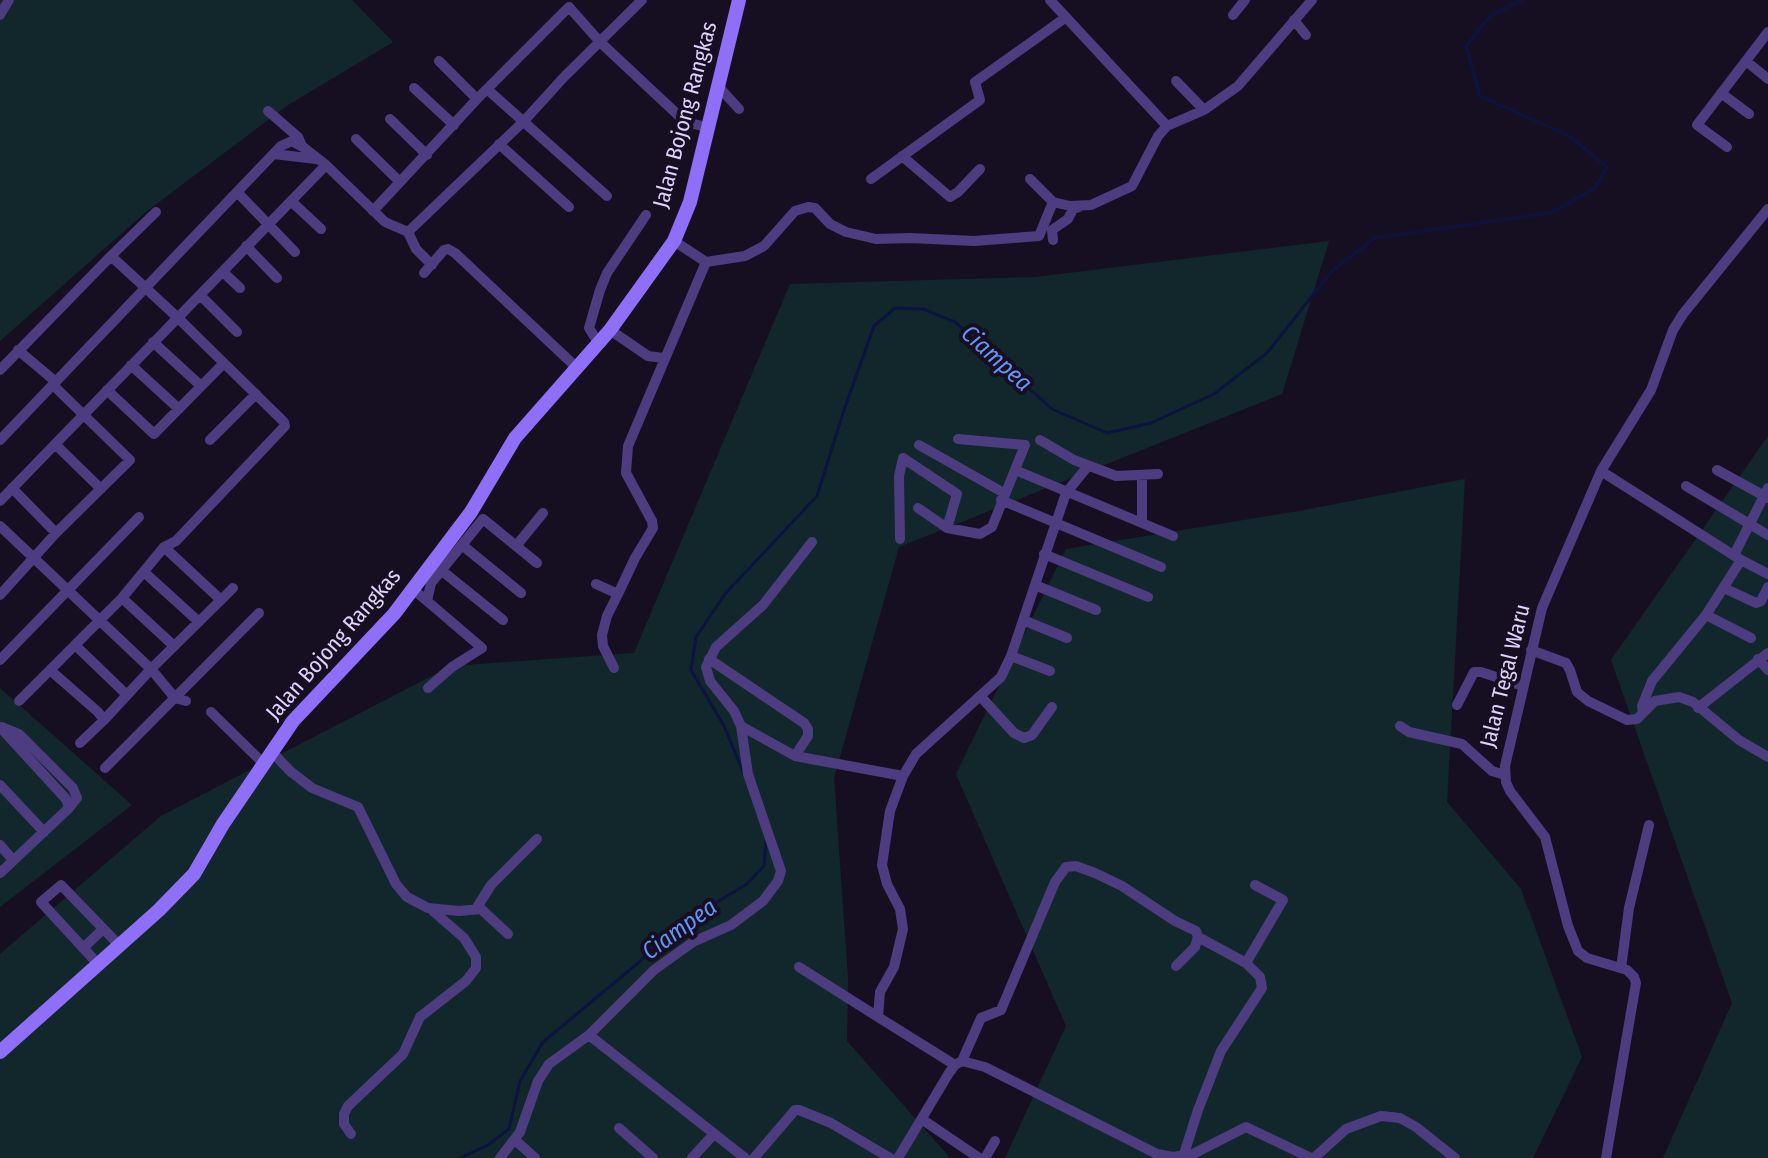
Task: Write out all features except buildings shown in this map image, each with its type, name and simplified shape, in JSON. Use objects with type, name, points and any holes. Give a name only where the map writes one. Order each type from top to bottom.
[{"type":"main road","name":"Jalan Bojong Rangkas","points":[[0,1052],[194,874],[223,824],[305,707],[373,639],[413,589],[471,512],[515,438],[610,330],[674,241],[690,202],[739,0]]},
{"type":"street","points":[[0,15],[9,0]]},
{"type":"street","points":[[408,232],[524,121],[642,0]]},
{"type":"street","points":[[1050,0],[1167,126]]},
{"type":"street","points":[[1233,15],[1245,0]]},
{"type":"street","points":[[1053,240],[1052,230],[1068,219],[1073,209],[1104,200],[1132,186],[1158,136],[1167,126],[1204,110],[1238,86],[1312,0]]},
{"type":"street","points":[[373,211],[569,4],[600,42],[678,115],[687,122],[709,128]]},
{"type":"street","points":[[871,179],[980,100],[975,82],[1065,18]]},
{"type":"street","points":[[1294,20],[1306,35]]},
{"type":"street","points":[[1727,147],[1697,125],[1768,32]]},
{"type":"street","points":[[439,61],[477,99]]},
{"type":"street","points":[[1746,61],[1768,79]]},
{"type":"street","points":[[1176,81],[1204,110]]},
{"type":"street","points":[[718,86],[739,109]]},
{"type":"street","points":[[414,88],[454,125]]},
{"type":"street","points":[[488,90],[607,196]]},
{"type":"street","points":[[1721,93],[1749,114]]},
{"type":"street","points":[[268,111],[298,137],[303,147]]},
{"type":"street","points":[[390,119],[427,155]]},
{"type":"street","points":[[356,139],[400,182]]},
{"type":"street","points":[[0,440],[281,146],[292,141],[322,162],[390,227],[408,232],[428,269],[444,250],[455,253],[576,367]]},
{"type":"street","points":[[499,144],[569,207]]},
{"type":"street","points":[[274,154],[322,162]]},
{"type":"street","points":[[902,156],[950,197],[980,169]]},
{"type":"street","points":[[0,501],[291,201],[322,162]]},
{"type":"street","points":[[1030,179],[1053,202],[1081,206]]},
{"type":"street","points":[[238,193],[295,252]]},
{"type":"street","points":[[291,201],[321,229]]},
{"type":"street","points":[[614,668],[603,646],[602,635],[607,616],[654,525],[627,478],[625,465],[628,446],[706,262],[755,253],[801,208],[815,208],[830,224],[859,237],[974,241],[1039,236],[1053,202]]},
{"type":"street","name":"Jalan Tegal Waru","points":[[1621,968],[1587,958],[1578,951],[1568,926],[1545,837],[1510,791],[1505,775],[1542,608],[1601,471],[1651,390],[1673,330],[1683,314],[1763,224],[1768,209]]},
{"type":"street","points":[[0,370],[156,212]]},
{"type":"street","points":[[598,342],[589,328],[600,290],[616,258],[646,215]]},
{"type":"street","name":"Jalan Bojong Rangkas","points":[[674,241],[706,262]]},
{"type":"street","points":[[246,246],[277,278]]},
{"type":"street","points":[[19,701],[122,598],[164,547],[176,541],[283,430],[284,422],[111,256]]},
{"type":"street","points":[[223,272],[240,288]]},
{"type":"street","points":[[200,295],[237,332]]},
{"type":"street","points":[[610,330],[648,356],[663,358]]},
{"type":"street","points":[[153,342],[201,386]]},
{"type":"street","points":[[0,595],[56,533],[130,460],[18,350]]},
{"type":"street","points":[[107,390],[154,434],[224,363]]},
{"type":"street","points":[[131,365],[179,409]]},
{"type":"street","points":[[210,440],[256,394]]},
{"type":"street","points":[[918,508],[947,528],[969,534],[989,531],[1025,445],[958,439]]},
{"type":"street","points":[[1040,440],[1088,466],[1116,476],[1158,474]]},
{"type":"street","points":[[55,444],[101,489]]},
{"type":"street","points":[[919,445],[1002,496],[1054,523],[1161,567]]},
{"type":"street","points":[[900,539],[899,476],[903,458],[957,494],[947,528]]},
{"type":"street","points":[[878,1017],[880,992],[894,967],[903,929],[900,909],[887,884],[882,865],[890,811],[903,776],[916,754],[1001,677],[1011,656],[1066,493],[1088,466]]},
{"type":"street","points":[[1643,712],[1644,698],[1652,681],[1724,588],[1766,494],[1717,470]]},
{"type":"street","points":[[1601,471],[1768,574]]},
{"type":"street","points":[[1020,472],[1173,536]]},
{"type":"street","points":[[1142,475],[1142,523]]},
{"type":"street","points":[[1686,486],[1768,535]]},
{"type":"street","points":[[12,488],[56,533]]},
{"type":"street","points":[[516,546],[543,513]]},
{"type":"street","points":[[0,660],[139,517]]},
{"type":"street","points":[[427,601],[431,583],[483,519],[537,563]]},
{"type":"street","points":[[0,526],[180,700]]},
{"type":"street","points":[[500,1158],[515,1140],[541,1074],[549,1064],[589,1035],[654,970],[693,942],[731,925],[763,901],[778,881],[781,871],[748,774],[741,726],[734,711],[706,673],[716,647],[763,605],[812,542]]},
{"type":"street","points":[[462,545],[521,593]]},
{"type":"street","points":[[164,547],[221,600]]},
{"type":"street","points":[[1044,554],[1148,597]]},
{"type":"street","points":[[441,570],[503,620]]},
{"type":"street","points":[[144,572],[199,622]]},
{"type":"street","points":[[0,574],[11,584]]},
{"type":"street","points":[[596,584],[618,594]]},
{"type":"street","points":[[1035,585],[1096,610]]},
{"type":"street","points":[[1724,588],[1756,603],[1761,601],[1768,587]]},
{"type":"street","points":[[80,743],[233,588]]},
{"type":"street","points":[[413,589],[482,648],[452,667],[428,688]]},
{"type":"street","points":[[122,598],[174,646]]},
{"type":"street","points":[[105,768],[180,700],[259,613]]},
{"type":"street","points":[[1706,615],[1751,638]]},
{"type":"street","points":[[1023,620],[1067,638]]},
{"type":"street","points":[[75,645],[127,695]]},
{"type":"street","points":[[1531,650],[1566,663],[1577,692],[1588,701],[1627,720],[1637,719],[1655,701],[1670,697],[1685,699],[1739,740],[1768,757]]},
{"type":"street","points":[[1011,656],[1050,671]]},
{"type":"street","points":[[1698,708],[1763,656],[1768,670]]},
{"type":"street","points":[[709,659],[806,725],[808,736],[795,756]]},
{"type":"street","points":[[50,670],[104,720]]},
{"type":"street","points":[[1457,705],[1474,672],[1523,686]]},
{"type":"street","points":[[981,697],[1014,733],[1024,738],[1032,735],[1052,707]]},
{"type":"street","points":[[211,712],[269,759],[312,788],[358,807],[401,892],[447,921],[464,938],[476,957],[476,968],[466,981],[420,1017],[403,1054],[348,1106],[344,1124],[351,1134]]},
{"type":"street","points":[[741,726],[795,756],[903,776]]},
{"type":"street","points":[[1400,726],[1409,732],[1462,744],[1492,771],[1505,775]]},
{"type":"street","points":[[0,727],[66,799],[69,808],[0,873]]},
{"type":"street","points":[[0,785],[44,832]]},
{"type":"street","points":[[1610,1157],[1636,983],[1631,973],[1621,968],[1629,908],[1649,825]]},
{"type":"street","points":[[476,909],[491,885],[537,839]]},
{"type":"street","points":[[0,845],[13,860]]},
{"type":"street","points":[[898,1158],[958,1063],[981,1018],[1001,1010],[1055,882],[1066,867],[1076,866],[1122,886],[1196,931],[1195,947],[1176,966]]},
{"type":"street","points":[[98,964],[41,902],[61,885],[119,945]]},
{"type":"street","points":[[1246,963],[1283,900],[1255,885]]},
{"type":"street","points":[[428,908],[485,911],[508,934]]},
{"type":"street","points":[[83,948],[103,929]]},
{"type":"street","points":[[1189,1156],[1198,1110],[1221,1051],[1262,988],[1260,977],[1246,963],[1198,937]]},
{"type":"street","points":[[799,967],[958,1063],[985,1067],[1157,1154],[1189,1156],[1246,1127],[1313,1158],[1346,1129],[1381,1116],[1400,1118],[1416,1127],[1455,1158]]},
{"type":"street","points":[[589,1035],[745,1158]]},
{"type":"street","points":[[754,1158],[795,1110],[831,1123],[890,1158]]},
{"type":"street","points":[[923,1120],[964,1154],[982,1158],[995,1141]]},
{"type":"street","points":[[619,1128],[653,1158]]},
{"type":"street","points":[[692,1158],[714,1134]]},
{"type":"street","points":[[515,1140],[535,1158]]},
{"type":"street","points":[[1139,1145],[1147,1158]]},
{"type":"green space","points":[[0,0],[352,0],[393,42],[288,105],[147,211],[0,341]]},
{"type":"green space","points":[[1329,241],[1282,394],[899,547],[834,778],[848,979],[847,1041],[950,1158],[0,1158],[0,954],[161,816],[451,666],[634,653],[790,284],[1036,277]]},
{"type":"green space","points":[[1768,436],[1768,1158],[1663,1158],[1732,1003],[1611,660]]},
{"type":"green space","points":[[1465,479],[1447,802],[1521,889],[1582,1057],[1533,1158],[1005,1158],[1066,1026],[956,774],[1066,549],[1299,511]]},
{"type":"green space","points":[[0,688],[132,805],[0,907]]},
{"type":"waterway","name":"Ciampea","points":[[744,774],[724,726],[691,670],[696,637],[725,594],[817,496],[874,326],[895,308],[923,309],[955,322],[1052,409],[1107,433],[1151,423],[1214,394],[1267,353],[1332,271],[1375,238],[1550,213],[1594,189],[1607,167],[1569,136],[1480,96],[1466,46],[1490,16],[1522,0]]},
{"type":"waterway","name":"Ciampea","points":[[460,1158],[488,1145],[509,1129],[520,1081],[543,1042],[637,964],[674,928],[747,884],[764,866],[766,841]]}]
